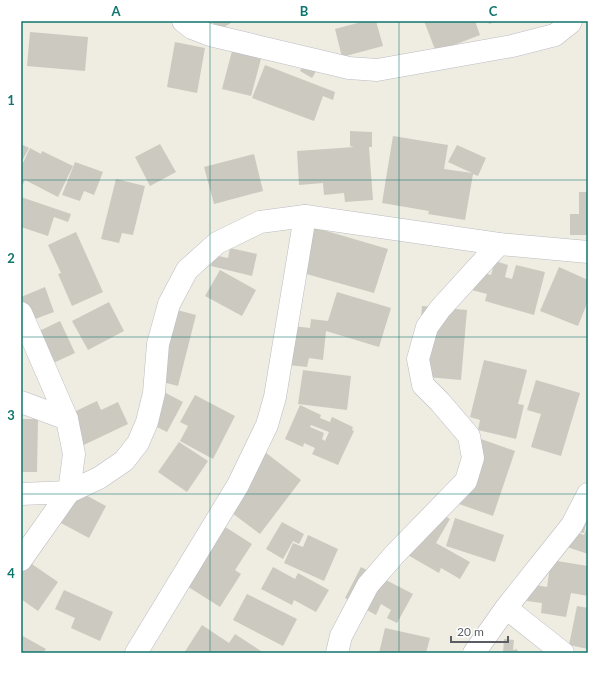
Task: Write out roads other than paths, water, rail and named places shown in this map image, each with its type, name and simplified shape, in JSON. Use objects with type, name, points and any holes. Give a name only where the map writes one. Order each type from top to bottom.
[{"type":"street","points":[[183,21],[192,28],[210,35],[349,68],[377,70],[512,46],[556,35],[571,21]]},
{"type":"street","points":[[136,653],[238,485],[267,425],[275,397],[305,216]]},
{"type":"street","points":[[21,494],[69,492],[99,478],[124,461],[138,444],[147,422],[154,393],[158,344],[169,304],[187,270],[217,243],[260,222],[305,216],[500,244],[588,252]]},
{"type":"street","points":[[337,653],[341,636],[368,585],[394,554],[466,481],[473,458],[469,436],[440,402],[422,385],[418,359],[427,327],[440,309],[500,244]]},
{"type":"street","points":[[21,313],[67,419],[74,454],[69,492],[21,560]]},
{"type":"street","points":[[21,402],[67,419]]},
{"type":"street","points":[[474,653],[506,608],[572,526],[588,494]]},
{"type":"street","points":[[506,608],[563,653]]}]
